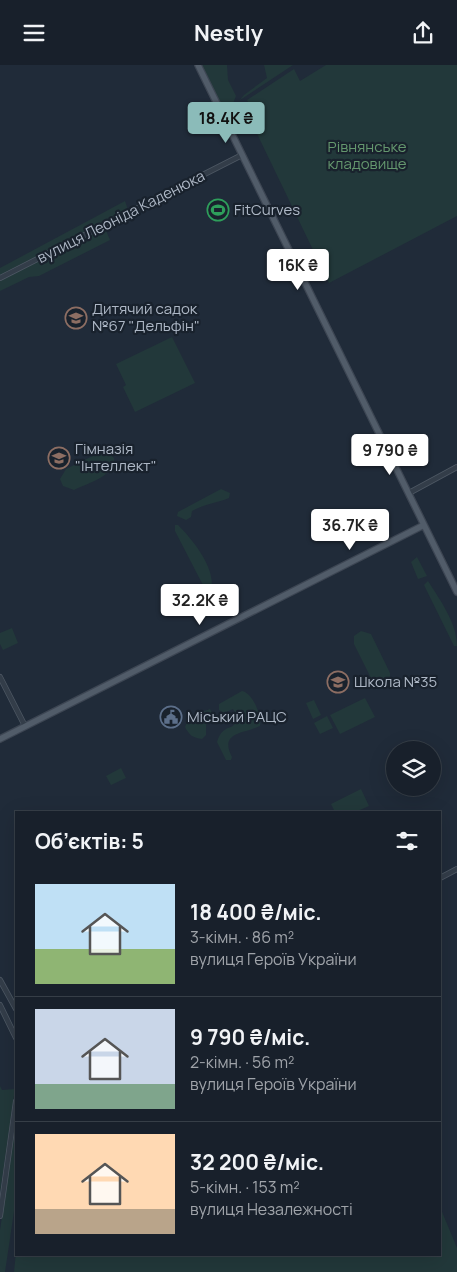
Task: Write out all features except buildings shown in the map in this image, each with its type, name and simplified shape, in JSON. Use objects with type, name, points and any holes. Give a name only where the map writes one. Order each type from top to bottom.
[{"type":"main road","points":[[198,65],[457,592]]},
{"type":"main road","points":[[0,739],[424,525]]},
{"type":"street","name":"вулиця Леоніда Каденюка","points":[[0,278],[242,155]]},
{"type":"street","points":[[409,493],[457,467]]},
{"type":"street","points":[[0,677],[25,726]]},
{"type":"street","points":[[441,877],[457,869]]},
{"type":"street","points":[[0,980],[15,1007]]},
{"type":"street","points":[[0,1005],[15,1036]]},
{"type":"street","points":[[0,1216],[15,1108]]},
{"type":"green space","points":[[201,65],[227,65],[228,80],[236,96],[230,111],[224,111]]},
{"type":"green space","points":[[264,65],[293,65],[240,100],[267,78]]},
{"type":"green space","name":"Рівнянське кладовище","points":[[326,65],[457,65],[457,216],[329,283],[246,111],[251,108],[247,100],[294,69],[300,81]]},
{"type":"green space","points":[[125,201],[128,210],[0,275],[0,268]]},
{"type":"green space","points":[[105,228],[110,240],[39,276],[29,277],[0,291],[0,281]]},
{"type":"green space","points":[[172,337],[195,383],[135,412],[123,387],[126,385],[116,364]]},
{"type":"green space","points":[[101,452],[108,452],[114,458],[114,464],[106,474],[74,490],[63,486],[60,479],[66,469]]},
{"type":"green space","points":[[221,489],[230,493],[229,498],[192,511],[191,517],[186,520],[177,516],[178,512]]},
{"type":"green space","points":[[175,525],[178,525],[184,531],[202,555],[210,574],[211,592],[208,593],[206,591],[175,531]]},
{"type":"green space","points":[[417,557],[427,576],[418,579],[411,562]]},
{"type":"green space","points":[[428,581],[451,620],[457,646],[454,646],[424,585]]},
{"type":"green space","points":[[12,628],[18,643],[3,650],[0,644],[0,633]]},
{"type":"green space","points":[[361,631],[371,634],[390,673],[390,680],[385,686],[378,686],[373,682],[354,644],[354,636]]},
{"type":"green space","points":[[242,691],[250,696],[256,705],[260,717],[260,726],[231,738],[228,743],[232,757],[231,760],[226,760],[217,742],[223,731],[233,726],[237,716],[233,709],[224,713],[219,710],[219,704]]},
{"type":"green space","points":[[365,698],[375,717],[340,734],[330,715]]},
{"type":"green space","points":[[314,700],[321,715],[313,719],[306,703]]},
{"type":"green space","points":[[210,709],[213,715],[206,725],[206,735],[202,739],[192,736],[185,727],[189,720],[195,715]]},
{"type":"green space","points":[[327,716],[333,728],[320,734],[314,723]]},
{"type":"green space","points":[[121,768],[126,778],[111,785],[106,776]]},
{"type":"green space","points":[[361,789],[369,806],[357,811],[334,811],[331,804]]},
{"type":"green space","points":[[0,1086],[2,1090],[15,1089],[0,1193]]},
{"type":"green space","points":[[15,1126],[15,1205],[5,1272],[0,1272],[0,1230]]},
{"type":"green space","points":[[441,1209],[457,1248],[457,1272],[14,1272],[16,1256],[441,1256]]},
{"type":"place","name":"FitCurves","points":[[218,210]]},
{"type":"place","name":"Дитячий садок №67 \"Дельфін\"","points":[[76,318]]},
{"type":"place","name":"Гімназія \"Інтеллект\"","points":[[59,458]]},
{"type":"place","name":"Школа №35","points":[[338,682]]},
{"type":"place","name":"Міський РАЦС","points":[[171,717]]}]
